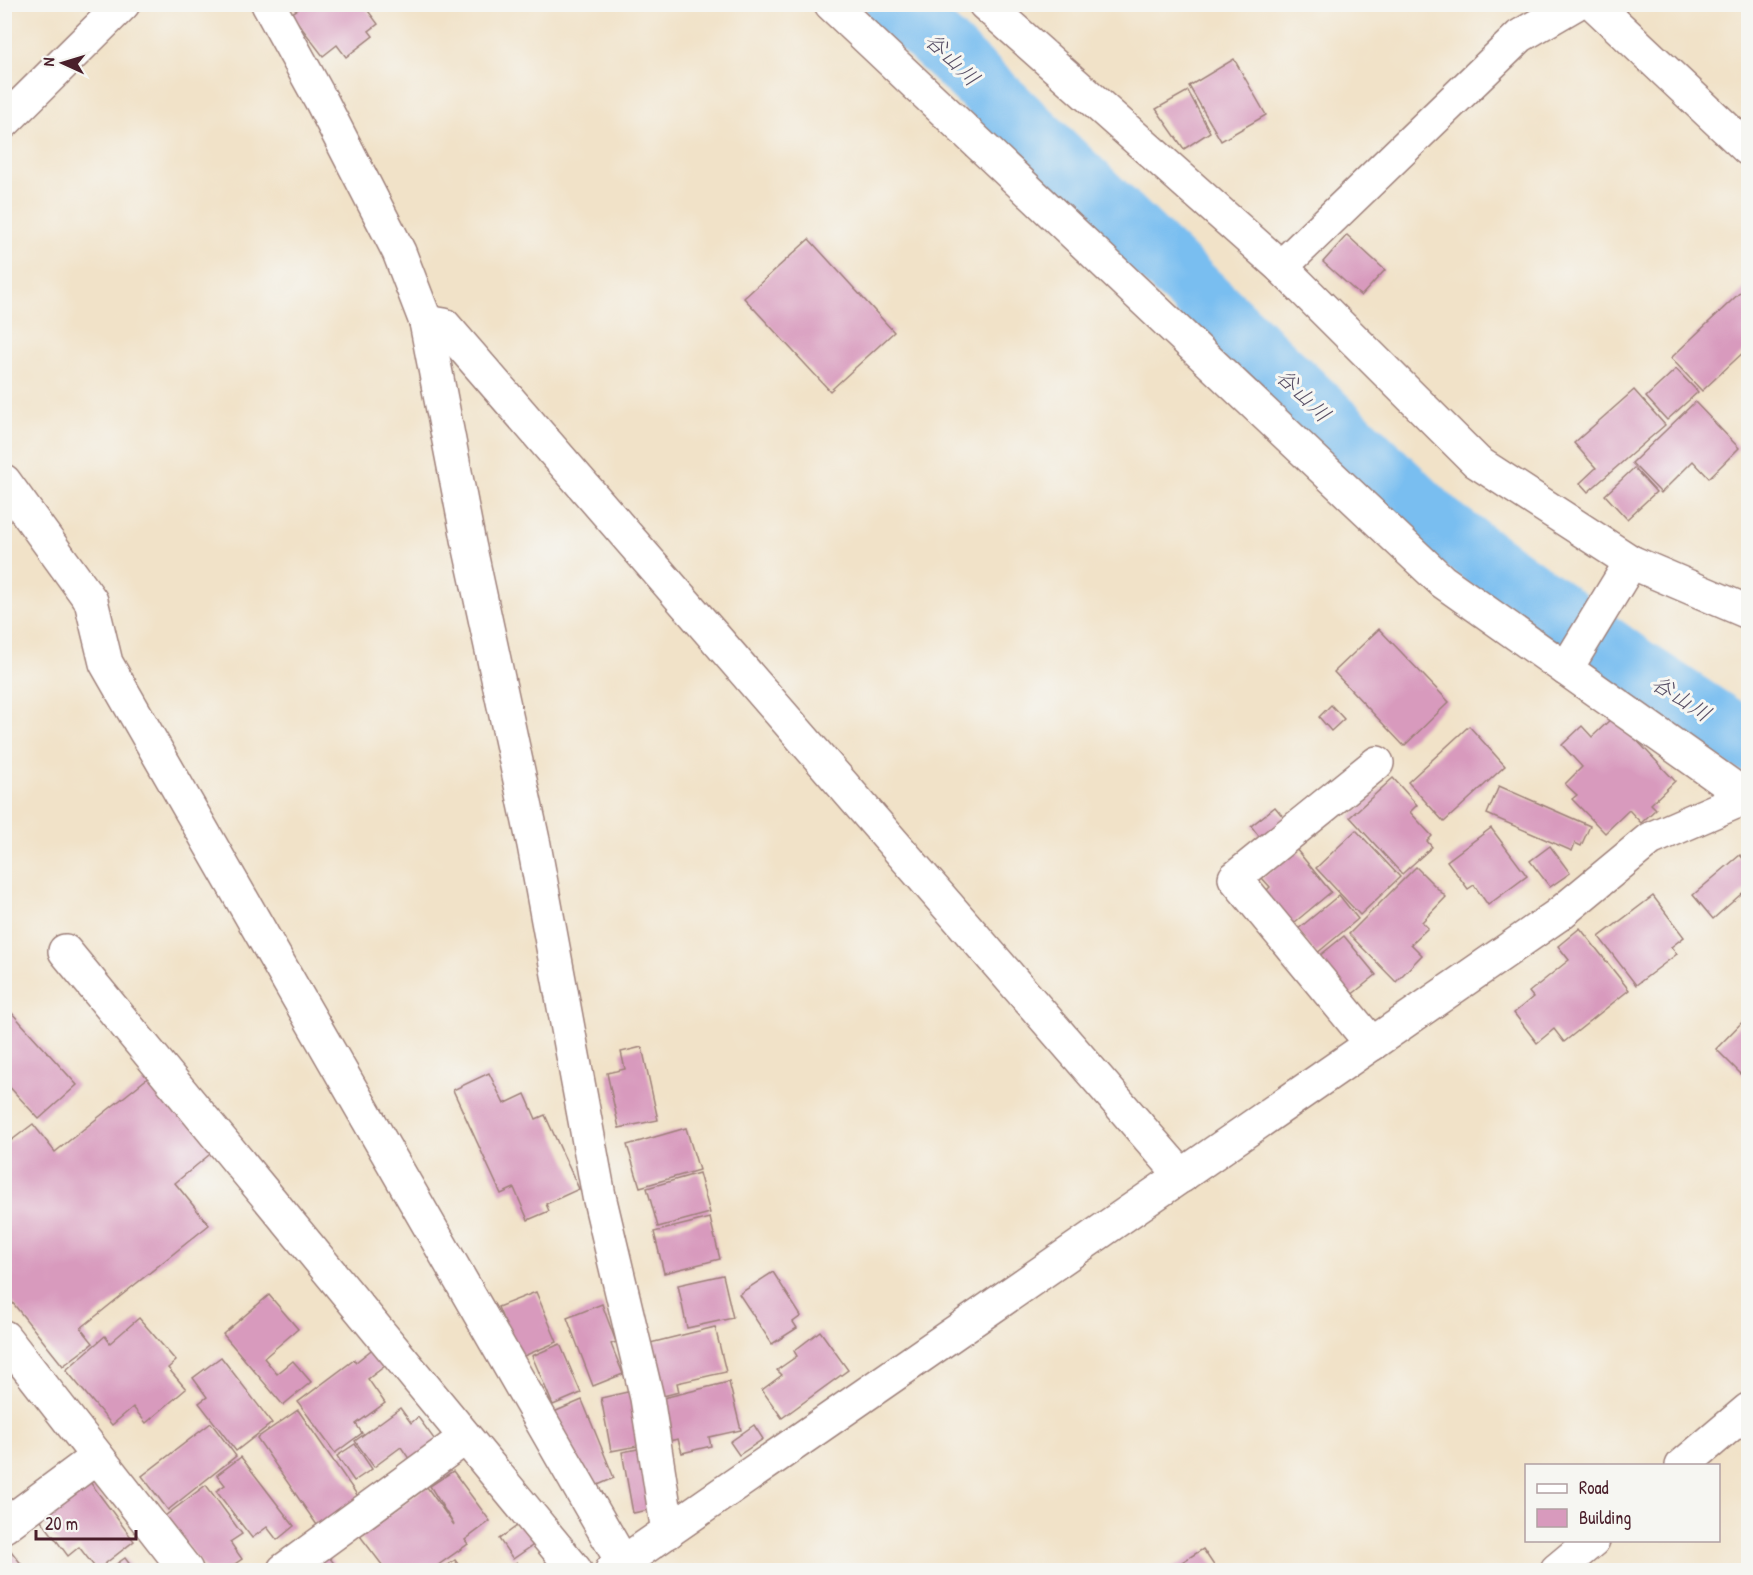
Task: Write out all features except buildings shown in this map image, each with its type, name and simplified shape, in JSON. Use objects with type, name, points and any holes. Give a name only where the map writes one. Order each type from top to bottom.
[{"type":"street","points":[[4,122],[123,4]]},
{"type":"street","points":[[268,4],[322,102],[399,252],[426,322],[469,544],[534,845],[599,1196],[647,1398],[668,1532]]},
{"type":"street","points":[[831,4],[1442,581],[1748,797]]},
{"type":"street","points":[[984,4],[1281,267],[1477,462],[1631,563],[1749,612]]},
{"type":"street","points":[[1281,267],[1520,36],[1575,4]]},
{"type":"street","points":[[1594,4],[1749,149]]},
{"type":"street","points":[[426,322],[444,325],[1182,1176]]},
{"type":"street","points":[[4,481],[91,601],[106,663],[621,1568],[668,1532],[1558,915],[1650,838],[1748,797]]},
{"type":"street","points":[[1567,668],[1631,563]]},
{"type":"street","points":[[1372,1044],[1235,878],[1377,763]]},
{"type":"street","points":[[65,951],[575,1570]]},
{"type":"street","points":[[4,1337],[186,1570]]},
{"type":"street","points":[[1684,1464],[1749,1410]]},
{"type":"street","points":[[284,1570],[465,1438]]},
{"type":"street","points":[[4,1526],[98,1457]]},
{"type":"street","points":[[1557,1570],[1591,1542]]},
{"type":"waterway","name":"谷山川","points":[[895,4],[952,56],[1439,525],[1636,668],[1748,742]]}]
